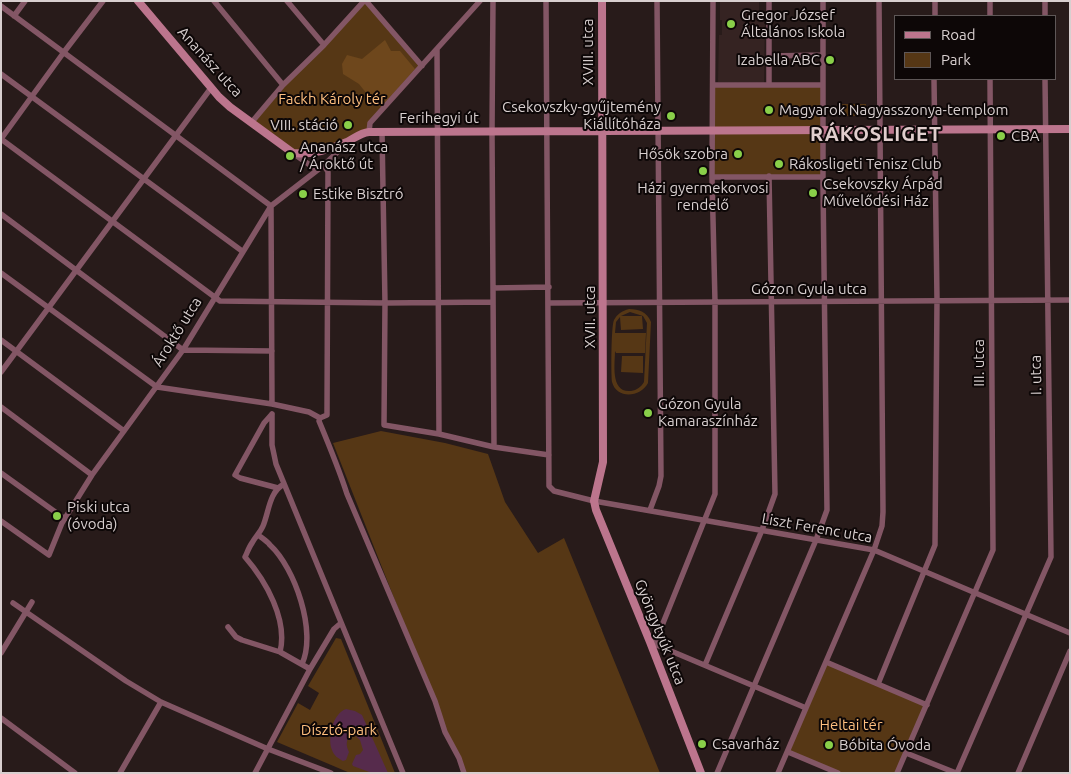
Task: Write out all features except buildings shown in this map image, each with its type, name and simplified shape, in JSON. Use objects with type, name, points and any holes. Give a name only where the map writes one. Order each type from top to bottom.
[{"type":"street","points":[[14,16],[25,1]]},
{"type":"street","points":[[103,1],[1,139],[220,301],[493,302]]},
{"type":"street","name":"Ananász utca","points":[[138,1],[211,88],[230,107],[317,170]]},
{"type":"street","points":[[214,1],[284,86]]},
{"type":"street","points":[[287,1],[324,45]]},
{"type":"street","points":[[251,123],[365,1],[422,66]]},
{"type":"street","points":[[369,132],[370,123],[480,1]]},
{"type":"street","points":[[492,1],[494,447]]},
{"type":"street","points":[[382,132],[384,424],[440,434],[494,447],[549,455],[546,1]]},
{"type":"street","name":"XVIII. utca","points":[[602,1],[602,132]]},
{"type":"street","points":[[650,510],[661,476],[657,1]]},
{"type":"street","points":[[713,1],[712,177],[715,302],[715,494],[706,520],[653,643],[806,708]]},
{"type":"street","points":[[769,1],[769,85]]},
{"type":"street","points":[[717,773],[816,540],[827,504],[823,1]]},
{"type":"street","points":[[778,773],[874,550],[882,526],[880,1]]},
{"type":"street","points":[[935,1],[935,15]]},
{"type":"street","points":[[990,1],[990,15]]},
{"type":"street","points":[[1045,1],[1045,15]]},
{"type":"street","points":[[1,6],[271,206],[272,404]]},
{"type":"street","points":[[437,50],[440,434]]},
{"type":"street","points":[[769,56],[823,55]]},
{"type":"street","points":[[1,74],[242,251]]},
{"type":"street","points":[[878,684],[935,545],[937,300],[934,80]]},
{"type":"street","name":"III. utca","points":[[897,773],[993,550],[990,80]]},
{"type":"street","name":"I. utca","points":[[957,773],[1051,557],[1045,80]]},
{"type":"street","points":[[713,85],[824,85]]},
{"type":"street","points":[[1,372],[211,88]]},
{"type":"street","name":"Ferihegyi út","points":[[293,153],[305,154],[349,141],[363,133],[369,132],[1070,129]]},
{"type":"street","name":"XVII. utca","points":[[594,501],[603,462],[602,132]]},
{"type":"street","name":"Ároktő utca","points":[[1,521],[49,555],[65,519],[92,475],[183,350],[271,206],[324,165],[349,141]]},
{"type":"street","points":[[1,273],[157,387],[272,404],[309,412],[320,418],[328,415],[328,172],[324,165]]},
{"type":"street","points":[[705,665],[762,530],[775,494],[769,176]]},
{"type":"street","points":[[712,177],[823,177]]},
{"type":"street","points":[[1,214],[183,350],[272,351]]},
{"type":"street","points":[[493,288],[549,287]]},
{"type":"street","name":"Gózon Gyula utca","points":[[549,303],[1070,300]]},
{"type":"street","points":[[1,340],[124,431]]},
{"type":"street","points":[[1,407],[92,475]]},
{"type":"street","points":[[278,488],[235,475],[264,423],[272,414],[272,445],[276,464],[403,773]]},
{"type":"street","points":[[320,418],[319,421],[334,460],[435,701],[445,732],[459,758],[464,773]]},
{"type":"street","name":"Liszt Ferenc utca","points":[[549,455],[549,486],[554,491],[594,501],[874,550],[1070,634]]},
{"type":"street","points":[[1,473],[65,519]]},
{"type":"street","points":[[280,652],[282,643],[280,620],[262,579],[245,557],[252,542],[258,535],[271,500],[278,488],[284,484]]},
{"type":"street","name":"Gyöngytyúk utca","points":[[594,501],[596,510],[653,643],[701,773]]},
{"type":"street","points":[[258,535],[272,546],[282,560],[303,607],[307,627],[307,642],[306,654],[302,664]]},
{"type":"street","points":[[1,653],[32,602]]},
{"type":"street","points":[[13,603],[126,681],[161,702],[268,749],[331,773]]},
{"type":"street","points":[[255,773],[310,669],[334,629],[340,623]]},
{"type":"street","points":[[228,627],[242,640],[280,652],[310,669]]},
{"type":"street","points":[[1018,773],[1070,652]]},
{"type":"street","points":[[826,662],[927,704]]},
{"type":"street","points":[[120,773],[161,702]]},
{"type":"street","points":[[1,718],[75,773]]},
{"type":"street","points":[[788,752],[838,773]]},
{"type":"street","points":[[906,752],[957,773]]},
{"type":"shaded area","points":[[720,1],[759,1],[759,14],[765,15],[764,83],[718,82],[719,35],[722,35]]},
{"type":"shaded area","points":[[385,40],[391,51],[400,51],[415,69],[381,107],[375,104],[359,84],[343,74],[342,64],[347,55],[362,59]]},
{"type":"shaded area","points":[[346,709],[362,715],[388,773],[372,773],[353,766],[356,755],[360,754],[363,750],[360,740],[355,735],[348,738],[347,748],[349,752],[346,760],[343,761],[334,754],[330,739],[332,726],[341,711]]},
{"type":"green space","name":"Fackh Károly tér","points":[[364,1],[422,66],[368,128],[356,137],[300,154],[251,123]]},
{"type":"green space","points":[[713,85],[823,85],[823,177],[712,177]]},
{"type":"green space","points":[[837,104],[866,104],[866,116],[837,116]]},
{"type":"green space","points":[[629,309],[639,310],[651,322],[648,383],[645,388],[635,394],[619,392],[612,382],[613,324],[620,313]],"holes":[[[630,312],[643,316],[647,323],[644,382],[635,390],[624,390],[617,383],[615,377],[615,351],[616,353],[645,353],[646,333],[615,333],[616,322],[620,317],[621,330],[643,329],[642,316],[621,316]]]},
{"type":"green space","points":[[622,356],[643,356],[643,373],[621,372]]},
{"type":"green space","points":[[381,431],[445,443],[488,454],[505,502],[538,553],[564,538],[660,773],[463,773],[333,443]]},
{"type":"green space","name":"Dísztó-park","points":[[336,638],[341,639],[395,773],[350,773],[277,742],[298,703],[310,710],[319,693],[308,686]]},
{"type":"green space","name":"Heltai tér","points":[[826,662],[927,705],[897,773],[838,773],[788,752]]},
{"type":"place","name":"Gregor József Általános Iskola","points":[[731,24]]},
{"type":"place","name":"Izabella ABC","points":[[830,60]]},
{"type":"place","name":"Magyarok Nagyasszonya-templom","points":[[769,110]]},
{"type":"place","name":"Csekovszky-gyűjtemény Kiállítóháza","points":[[671,116]]},
{"type":"place","name":"VIII. stáció","points":[[348,125]]},
{"type":"place","name":"CBA","points":[[1001,136]]},
{"type":"place","name":"Hősök szobra","points":[[738,154]]},
{"type":"place","name":"Ananász utca / Ároktő út","points":[[290,156]]},
{"type":"place","name":"Rákosligeti Tenisz Club","points":[[779,164]]},
{"type":"place","name":"Házi gyermekorvosi rendelő","points":[[703,171]]},
{"type":"place","name":"Csekovszky Árpád Művelődési Ház","points":[[813,193]]},
{"type":"place","name":"Estike Bisztró","points":[[303,194]]},
{"type":"place","name":"Gózon Gyula Kamaraszínház","points":[[648,413]]},
{"type":"place","name":"Piski utca (óvoda)","points":[[57,516]]},
{"type":"place","name":"Csavarház","points":[[702,744]]},
{"type":"place","name":"Bóbita Óvoda","points":[[829,745]]},
{"type":"district","name":"RÁKOSLIGET","points":[[876,134]]}]
